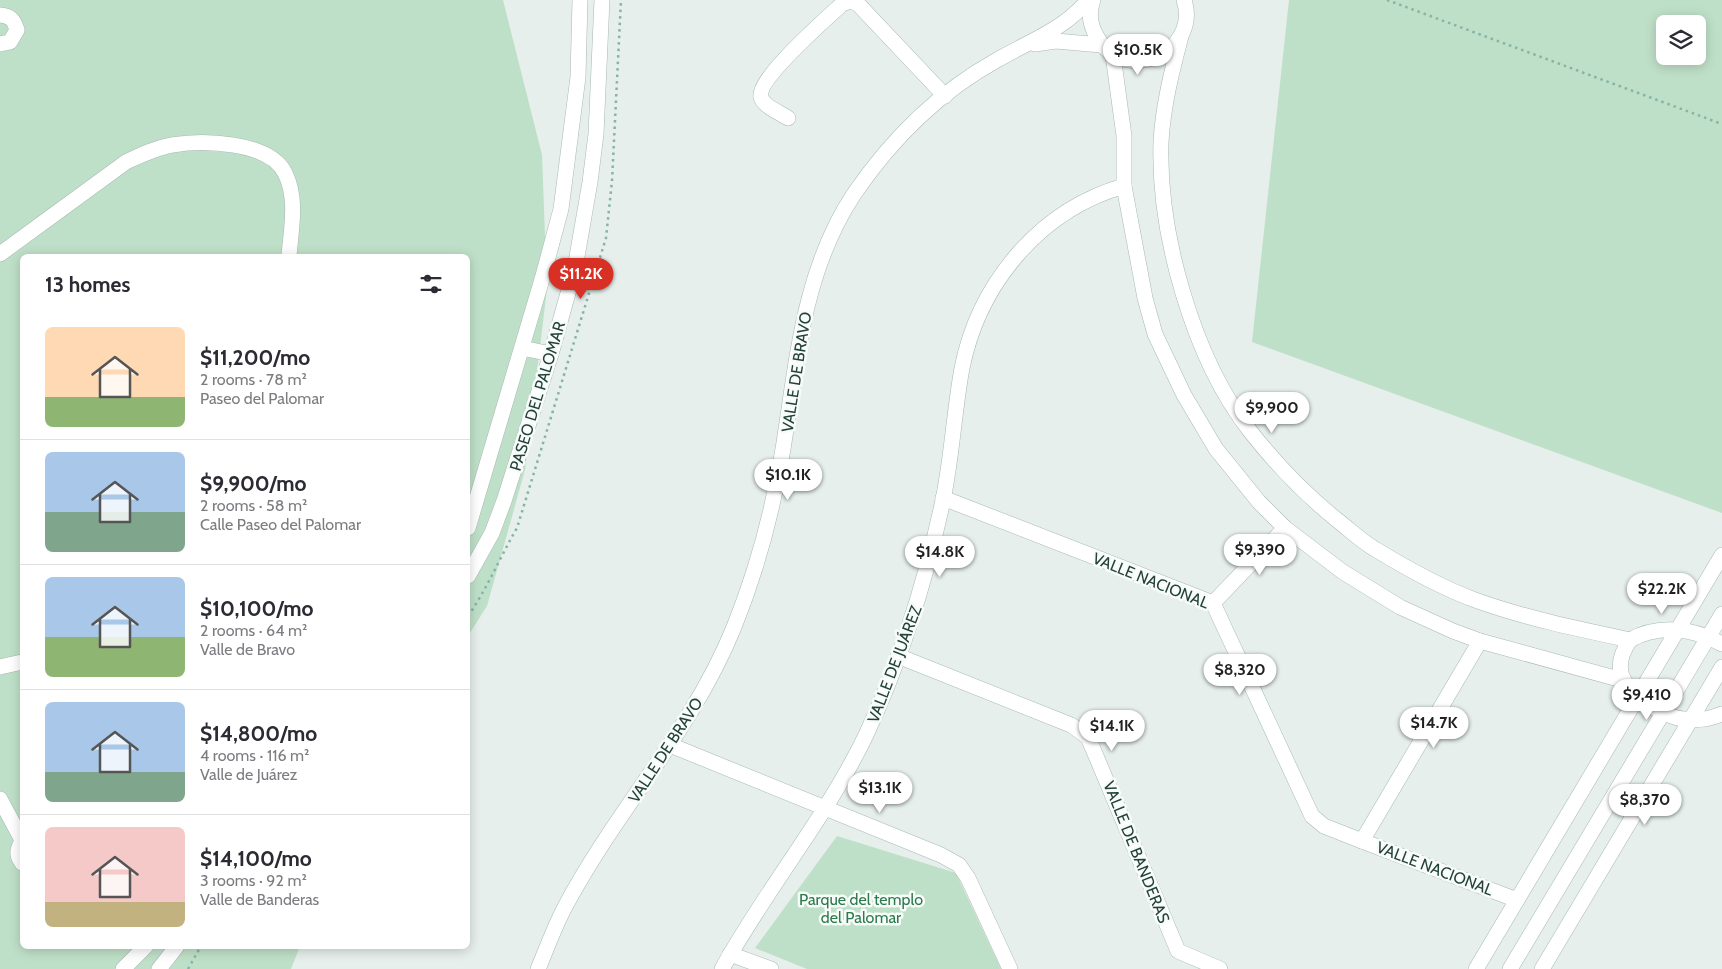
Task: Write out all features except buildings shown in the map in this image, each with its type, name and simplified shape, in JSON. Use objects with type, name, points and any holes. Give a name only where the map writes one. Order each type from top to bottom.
[{"type":"street","name":"PASEO DEL PALOMAR","points":[[470,521],[561,209],[578,77],[580,0]]},
{"type":"street","name":"PASEO DEL PALOMAR","points":[[470,572],[492,533],[551,354],[574,268],[590,182],[596,134],[602,0]]},
{"type":"street","name":"VALLE DE BRAVO","points":[[538,969],[565,906],[597,854],[670,745],[716,668],[733,629],[757,565],[782,457],[802,326],[811,288],[826,248],[852,198],[868,174],[903,132],[945,96],[996,60],[1065,23],[1088,0]]},
{"type":"street","points":[[1093,0],[1090,8],[1092,28],[1101,45],[1113,55],[1128,61],[1143,62],[1165,53],[1181,36]]},
{"type":"street","points":[[1184,0],[1186,19],[1166,97],[1161,142],[1164,195],[1174,262],[1192,320],[1219,381],[1249,430],[1288,475],[1320,506],[1372,548],[1423,576],[1475,600],[1580,629],[1630,640],[1654,631],[1678,630],[1708,637],[1722,644]]},
{"type":"street","points":[[788,118],[763,102],[760,95],[763,85],[780,63],[842,4],[851,1],[858,4],[945,96]]},
{"type":"street","points":[[0,15],[8,16],[14,21],[16,30],[10,42],[0,44]]},
{"type":"street","name":"VALLE DE BRAVO","points":[[1026,45],[1056,40],[1101,45]]},
{"type":"street","points":[[1113,55],[1124,136],[1124,186],[1145,298],[1155,334],[1184,396],[1216,449],[1259,502],[1285,528],[1343,572],[1400,606],[1453,631],[1480,641],[1622,680],[1638,697],[1663,713],[1690,720],[1722,714]]},
{"type":"street","points":[[578,77],[599,77]]},
{"type":"street","points":[[0,254],[126,162],[148,151],[172,145],[199,143],[242,146],[258,151],[273,160],[285,172],[290,187],[293,212],[289,254]]},
{"type":"street","name":"VALLE DE JUÁREZ","points":[[722,969],[825,809],[866,735],[898,656],[921,592],[943,498],[966,352],[982,309],[998,279],[1033,237],[1052,221],[1082,202],[1124,186]]},
{"type":"street","points":[[522,348],[551,354]]},
{"type":"street","name":"VALLE NACIONAL","points":[[943,498],[1214,603],[1312,816],[1324,826],[1517,900]]},
{"type":"street","points":[[1214,603],[1285,528]]},
{"type":"street","points":[[1476,969],[1722,556]]},
{"type":"street","points":[[1510,969],[1722,614]]},
{"type":"street","points":[[1622,680],[1621,657],[1630,640]]},
{"type":"street","points":[[1362,841],[1480,641]]},
{"type":"street","name":"VALLE DE BANDERAS","points":[[898,656],[1071,724],[1088,737],[1178,951],[1220,969]]},
{"type":"street","points":[[0,666],[20,662]]},
{"type":"street","points":[[1542,969],[1722,667]]},
{"type":"street","points":[[670,745],[941,855],[959,865],[968,878],[1010,969]]},
{"type":"street","points":[[0,799],[20,836]]},
{"type":"street","points":[[20,844],[18,849],[20,860]]},
{"type":"street","points":[[123,969],[143,949]]},
{"type":"street","points":[[160,969],[175,949]]},
{"type":"street","points":[[730,954],[771,969]]},
{"type":"path","points":[[1387,0],[1722,124]]},
{"type":"path","points":[[188,969],[199,949]]},
{"type":"green space","points":[[0,0],[503,0],[542,155],[547,289],[525,470],[487,606],[470,633],[470,254],[20,254],[20,949],[299,949],[291,969],[0,969]]},
{"type":"green space","points":[[1289,0],[1722,0],[1722,513],[1252,342]]},
{"type":"green space","name":"Parque del templo del Palomar","points":[[837,836],[956,873],[1001,969],[807,969],[755,948]]}]
